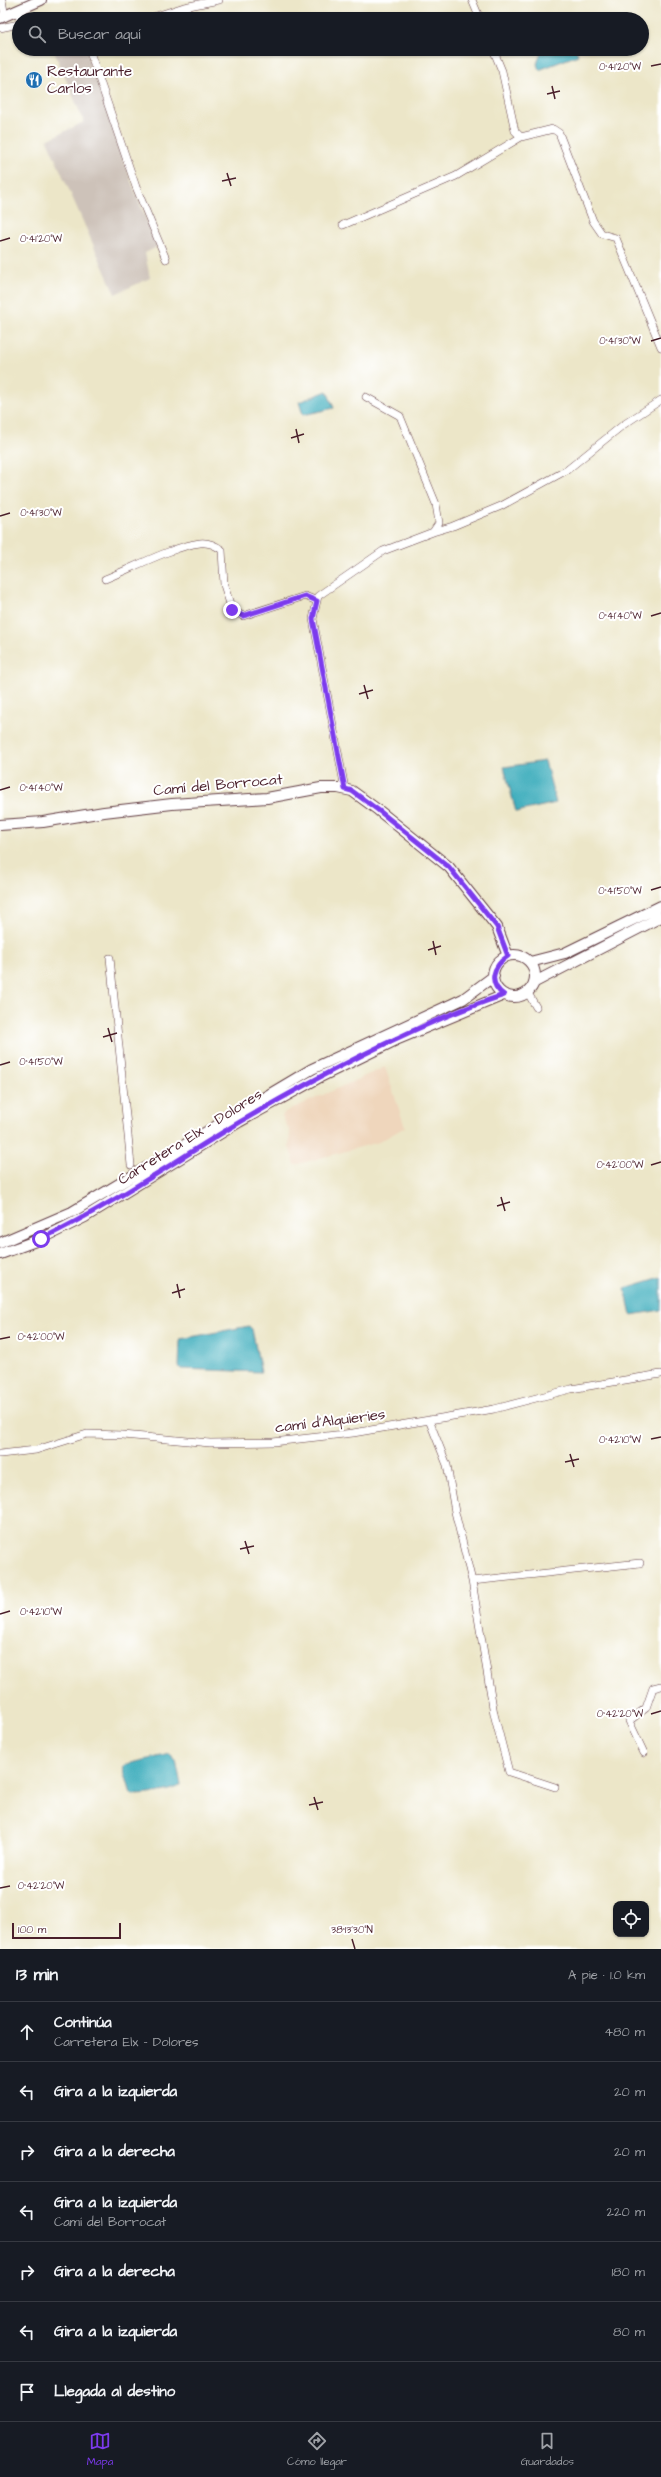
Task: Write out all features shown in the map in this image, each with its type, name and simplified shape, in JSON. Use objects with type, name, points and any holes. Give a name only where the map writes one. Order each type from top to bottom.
[{"type":"main road","points":[[24,12],[41,0]]},
{"type":"main road","name":"Camí del Borrocat","points":[[0,825],[43,822],[104,812],[172,804],[266,798],[321,788],[345,789],[352,791],[378,810],[449,867],[497,927],[508,956]]},
{"type":"main road","points":[[530,962],[565,953],[661,906]]},
{"type":"main road","points":[[535,982],[535,971],[530,962],[521,956],[508,956],[499,962],[494,976],[497,988],[504,995],[518,997],[528,993],[535,982],[661,917]]},
{"type":"main road","name":"Carretera Elx - Dolores","points":[[0,1243],[72,1212],[312,1069],[463,999],[494,976]]},
{"type":"main road","name":"Carretera Elx - Dolores","points":[[0,1254],[41,1239],[85,1217],[239,1122],[320,1078],[403,1037],[504,995]]},
{"type":"street","points":[[2,0],[3,18]]},
{"type":"street","points":[[169,12],[184,7],[219,0]]},
{"type":"street","points":[[472,0],[477,12]]},
{"type":"street","points":[[0,28],[12,25]]},
{"type":"street","points":[[91,56],[136,187],[166,259]]},
{"type":"street","points":[[496,56],[502,71],[515,131],[521,137]]},
{"type":"street","points":[[343,225],[456,176],[521,137],[553,129],[560,133],[593,221],[602,234],[616,238],[661,348]]},
{"type":"street","points":[[366,397],[400,416],[436,504],[439,523],[433,532]]},
{"type":"street","points":[[345,789],[313,619],[318,596],[383,551],[453,526],[501,506],[567,470],[623,425],[661,400]]},
{"type":"street","points":[[105,579],[184,548],[200,543],[214,544],[222,550],[224,585],[232,610],[243,616],[305,596],[317,601]]},
{"type":"street","points":[[110,958],[132,1165]]},
{"type":"street","points":[[528,993],[536,1007]]},
{"type":"street","name":"camí d'Alquieries","points":[[0,1454],[36,1450],[87,1434],[123,1435],[210,1443],[273,1442],[353,1434],[494,1409],[571,1389],[661,1374]]},
{"type":"street","points":[[429,1420],[447,1465],[455,1512],[472,1581],[494,1714],[509,1772],[554,1787]]},
{"type":"street","points":[[472,1581],[640,1563]]},
{"type":"street","points":[[644,1753],[629,1721],[646,1708],[653,1688],[661,1686]]},
{"type":"shaded area","points":[[56,56],[88,56],[131,181],[157,247],[145,253],[150,278],[115,294],[47,140],[84,122]]},
{"type":"shaded area","points":[[385,1067],[405,1127],[379,1142],[295,1165],[289,1146],[290,1132],[282,1116],[285,1112]]},
{"type":"water","points":[[540,56],[575,56],[539,70],[537,64]]},
{"type":"water","points":[[327,391],[334,408],[303,415],[299,402]]},
{"type":"water","points":[[545,761],[556,803],[516,812],[504,767]]},
{"type":"water","points":[[661,1277],[661,1310],[631,1315],[625,1288]]},
{"type":"water","points":[[249,1326],[252,1329],[261,1372],[181,1369],[179,1367],[180,1339]]},
{"type":"water","points":[[170,1754],[176,1760],[181,1785],[157,1793],[141,1795],[131,1794],[123,1767],[127,1764]]},
{"type":"place","name":"Restaurante Carlos","points":[[34,80]]},
{"type":"route","points":[[41,1239],[128,1193],[239,1122],[320,1078],[396,1040],[485,1001],[504,995],[497,988],[494,981],[494,974],[495,968],[499,962],[508,956],[497,927],[475,897],[449,867],[424,845],[352,791],[345,789],[323,681],[313,619],[317,601],[305,596],[284,601],[243,616],[232,610]]}]
